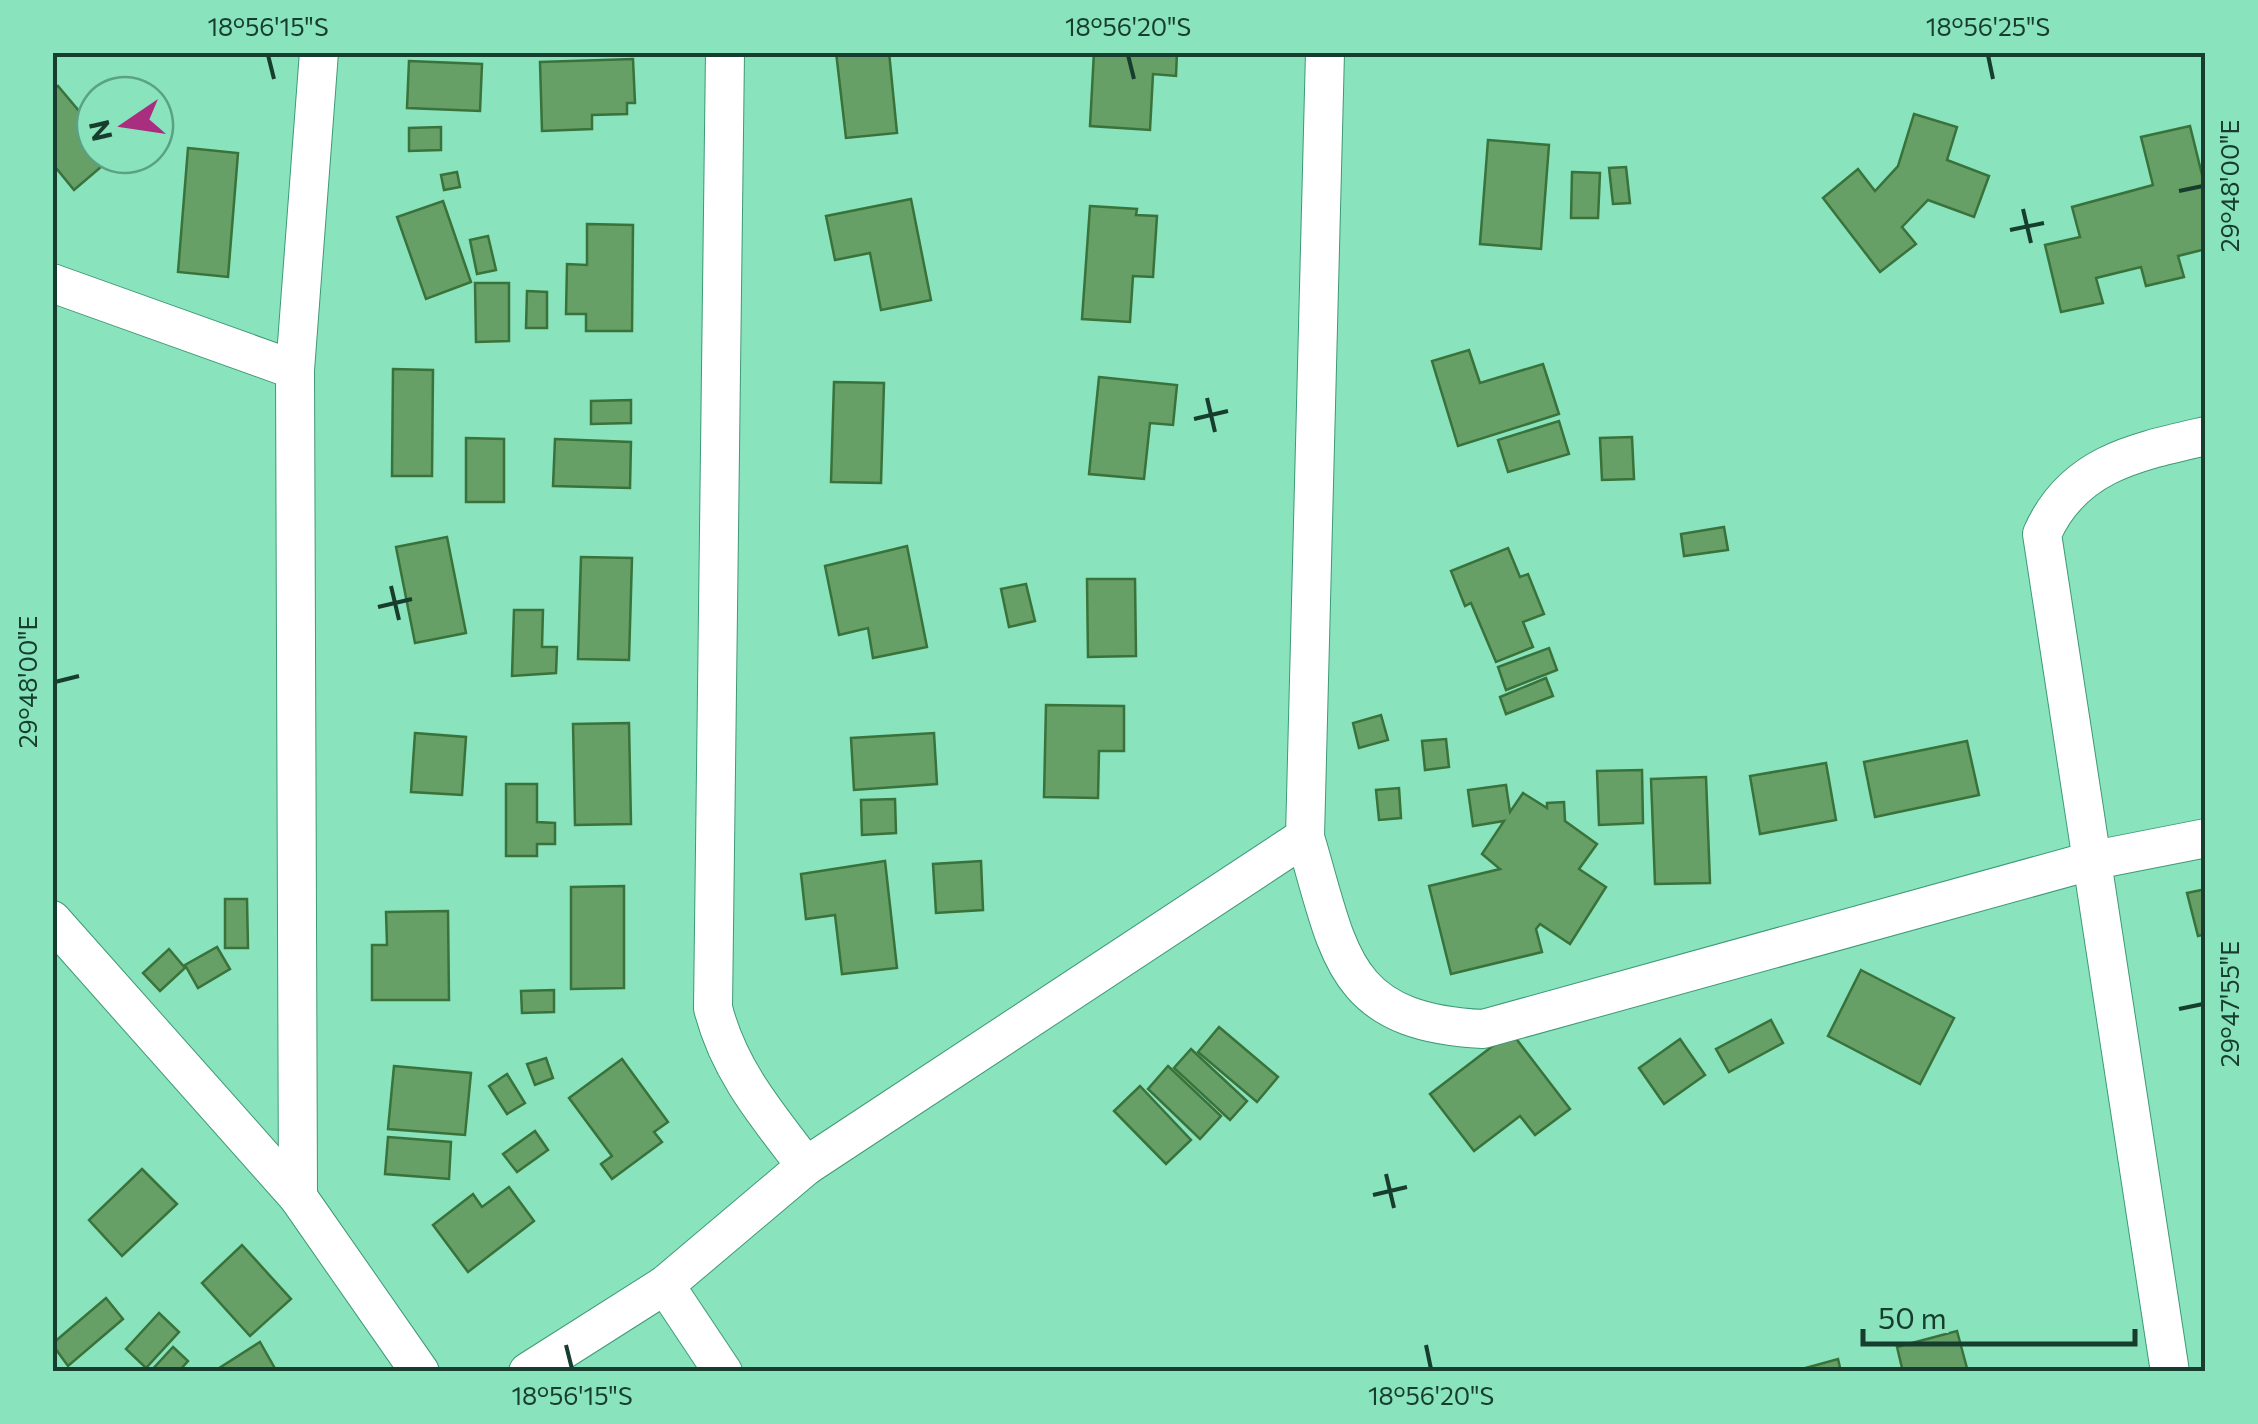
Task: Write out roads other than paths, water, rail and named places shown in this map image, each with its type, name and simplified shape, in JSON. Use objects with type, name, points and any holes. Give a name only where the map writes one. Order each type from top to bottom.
[{"type":"street","points":[[298,1197],[295,370],[319,52]]},
{"type":"street","points":[[725,52],[713,1008],[722,1045],[738,1076],[806,1166]]},
{"type":"street","points":[[1325,52],[1305,837],[1340,954],[1368,996],[1438,1027],[1484,1029],[2094,860],[2206,838]]},
{"type":"street","points":[[52,283],[295,370]]},
{"type":"street","points":[[2170,1372],[2042,534],[2055,503],[2087,473],[2206,436]]},
{"type":"street","points":[[528,1372],[665,1285],[806,1166],[1305,837]]},
{"type":"street","points":[[52,920],[298,1197],[420,1372]]},
{"type":"street","points":[[665,1285],[724,1372]]}]
